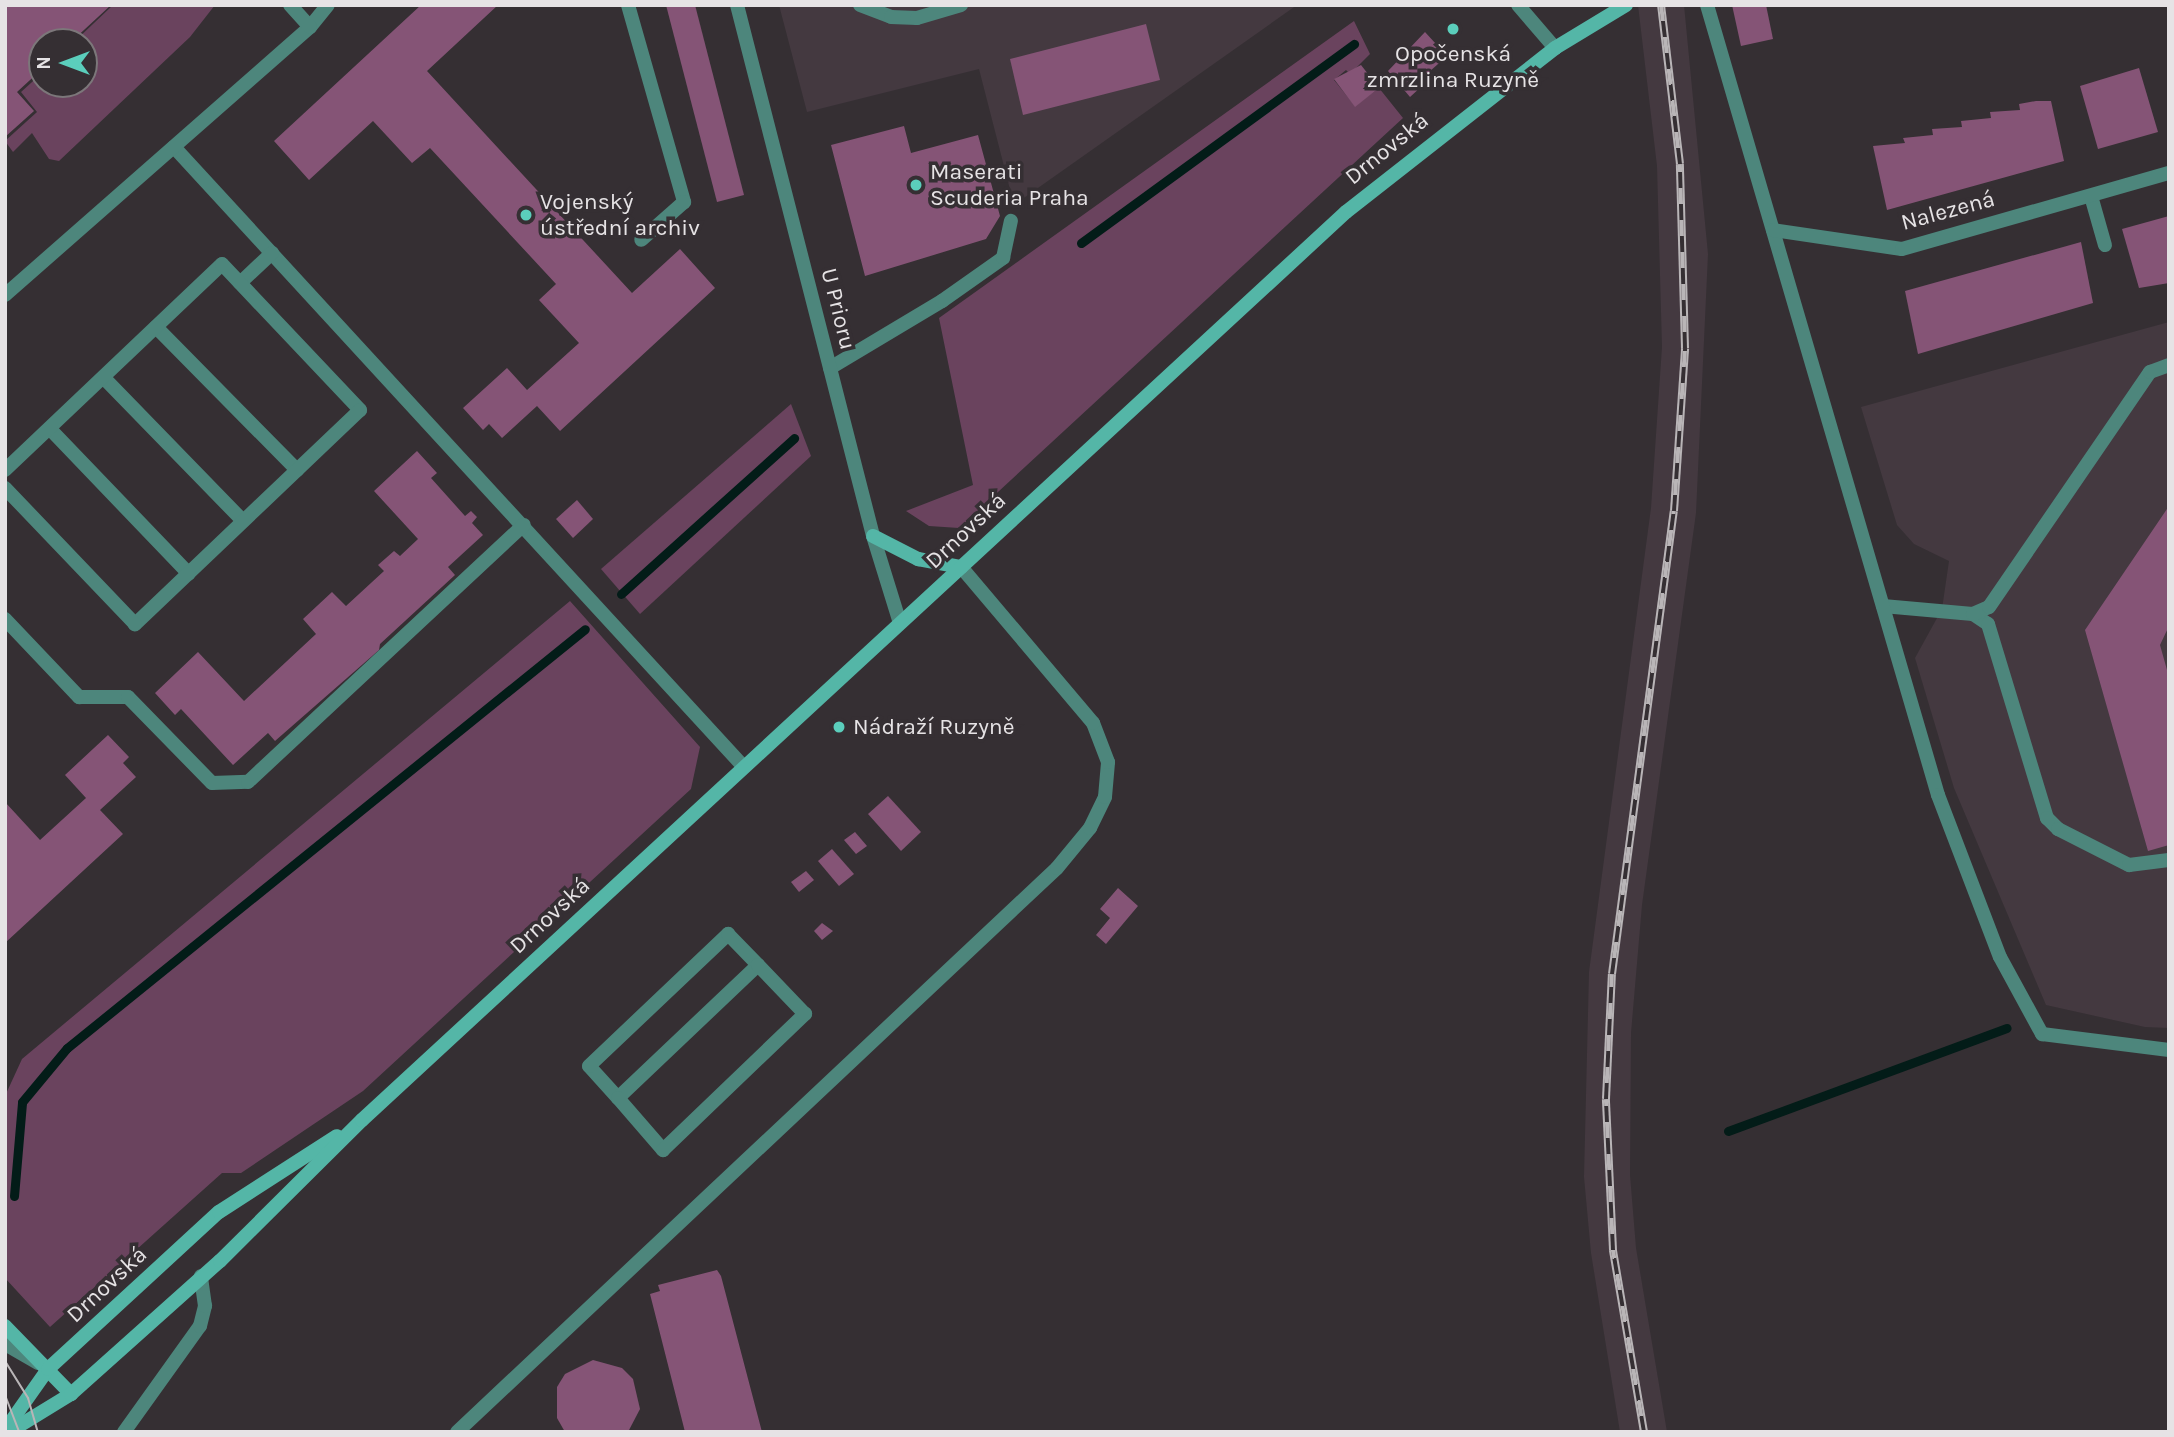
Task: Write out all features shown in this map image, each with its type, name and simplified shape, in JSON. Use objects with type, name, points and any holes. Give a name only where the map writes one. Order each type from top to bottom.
[{"type":"main road","name":"Drnovská","points":[[7,1431],[71,1394],[201,1276],[362,1120],[1346,212],[1555,48],[1626,5]]},
{"type":"main road","points":[[873,536],[918,559],[961,567]]},
{"type":"main road","name":"Drnovská","points":[[7,1431],[48,1369],[219,1212],[362,1120]]},
{"type":"main road","points":[[5,1326],[71,1394]]},
{"type":"street","points":[[290,5],[310,27]]},
{"type":"street","points":[[5,295],[310,27],[328,5]]},
{"type":"street","points":[[628,5],[684,201],[641,240]]},
{"type":"street","name":"U Prioru","points":[[737,5],[873,536],[900,624]]},
{"type":"street","points":[[860,5],[891,17],[917,18],[961,5]]},
{"type":"street","points":[[1518,5],[1555,48]]},
{"type":"street","points":[[1707,5],[1938,795],[2000,957],[2042,1034],[2169,1050]]},
{"type":"street","points":[[174,147],[744,767]]},
{"type":"street","name":"Nalezená","points":[[1773,230],[1902,249],[2169,173]]},
{"type":"street","points":[[2091,196],[2105,245]]},
{"type":"street","points":[[830,368],[942,301],[1003,258],[1011,220]]},
{"type":"street","points":[[240,283],[272,253]]},
{"type":"street","points":[[5,470],[51,430],[222,264],[360,410],[135,624],[5,488]]},
{"type":"street","points":[[156,327],[297,470]]},
{"type":"street","points":[[1973,614],[1989,607],[2150,372],[2169,365]]},
{"type":"street","points":[[104,378],[243,522]]},
{"type":"street","points":[[51,430],[188,574]]},
{"type":"street","points":[[5,619],[79,697],[128,697],[212,783],[248,782],[524,525]]},
{"type":"street","points":[[457,1432],[1056,868],[1090,828],[1105,797],[1108,762],[1093,723],[961,567]]},
{"type":"street","points":[[1883,606],[1973,614],[1988,624],[2047,818],[2058,829],[2129,865],[2169,860]]},
{"type":"street","points":[[728,934],[805,1014],[663,1150],[618,1098],[589,1066],[728,934]]},
{"type":"street","points":[[618,1098],[758,965]]},
{"type":"street","points":[[124,1432],[200,1326],[205,1306],[201,1276]]},
{"type":"street","points":[[5,1344],[48,1369]]},
{"type":"shaded area","points":[[113,5],[215,5],[190,37],[59,161],[49,159],[32,133],[13,152],[5,141],[37,112],[21,92],[28,86],[28,98],[98,98],[98,28],[89,28]]},
{"type":"shaded area","points":[[779,5],[1297,5],[1014,205],[979,69],[807,112]]},
{"type":"shaded area","points":[[1638,5],[1684,5],[1708,254],[1696,513],[1642,905],[1631,1033],[1630,1175],[1636,1248],[1667,1432],[1620,1432],[1591,1253],[1584,1177],[1589,972],[1651,508],[1662,347],[1657,166]]},
{"type":"shaded area","points":[[1354,21],[1370,54],[1350,74],[1346,70],[1334,80],[1355,106],[1379,88],[1403,118],[959,528],[929,526],[906,511],[973,485],[939,318]]},
{"type":"shaded area","points":[[2169,322],[2169,1028],[2145,1027],[2046,1005],[1954,788],[1915,658],[1942,609],[1949,561],[1914,544],[1897,525],[1861,407]]},
{"type":"shaded area","points":[[791,404],[811,456],[640,614],[601,569]]},
{"type":"shaded area","points":[[570,601],[700,747],[691,789],[363,1091],[241,1173],[222,1173],[50,1327],[5,1278],[5,1096],[22,1059]]},
{"type":"building","points":[[5,5],[111,5],[86,28],[28,28],[28,82],[17,92],[34,111],[5,137]]},
{"type":"building","name":"Vojenský ústřední archiv","points":[[421,5],[498,5],[427,71],[632,293],[680,249],[715,288],[560,431],[537,406],[502,438],[489,424],[483,430],[463,408],[507,368],[527,390],[579,343],[539,300],[556,284],[430,148],[412,163],[373,121],[309,180],[274,141]]},
{"type":"building","points":[[666,5],[695,5],[744,195],[717,202]]},
{"type":"building","points":[[1732,5],[1766,5],[1773,39],[1741,46]]},
{"type":"building","points":[[1146,24],[1160,80],[1023,115],[1010,59]]},
{"type":"building","points":[[1425,32],[1447,56],[1429,72],[1433,76],[1410,97],[1388,71]]},
{"type":"building","points":[[1361,65],[1379,88],[1355,107],[1334,79]]},
{"type":"building","points":[[2139,68],[2158,132],[2098,149],[2080,86]]},
{"type":"building","points":[[2051,101],[2064,161],[1887,210],[1873,146],[1905,143],[1903,138],[1933,135],[1932,129],[1962,127],[1961,121],[1991,118],[1990,112],[2020,110],[2019,104]]},
{"type":"building","name":"Maserati Scuderia Praha","points":[[904,126],[911,153],[978,135],[1000,216],[986,239],[865,276],[831,145]]},
{"type":"building","points":[[2169,216],[2169,283],[2139,288],[2122,229]]},
{"type":"building","points":[[2081,242],[2093,303],[1918,354],[1905,291]]},
{"type":"building","points":[[417,451],[437,473],[431,478],[465,516],[471,511],[477,517],[472,523],[483,535],[448,567],[455,575],[380,644],[379,650],[275,741],[268,733],[233,765],[181,709],[175,715],[155,693],[198,652],[244,701],[316,634],[303,619],[332,592],[346,606],[384,571],[378,565],[394,551],[400,556],[418,539],[374,491]]},
{"type":"building","points":[[577,500],[593,519],[573,538],[556,519]]},
{"type":"building","points":[[2169,506],[2169,626],[2160,645],[2169,677],[2169,845],[2148,851],[2085,630]]},
{"type":"building","points":[[108,735],[129,757],[123,763],[136,777],[100,810],[123,834],[5,943],[5,802],[40,840],[86,798],[65,775]]},
{"type":"building","points":[[888,796],[921,832],[901,851],[868,814]]},
{"type":"building","points":[[855,832],[867,846],[856,854],[844,840]]},
{"type":"building","points":[[832,849],[854,874],[839,886],[818,861]]},
{"type":"building","points":[[806,871],[814,880],[799,892],[791,882]]},
{"type":"building","points":[[1118,888],[1138,906],[1106,944],[1096,935],[1110,918],[1100,909]]},
{"type":"building","points":[[822,923],[833,931],[822,940],[814,931]]},
{"type":"building","points":[[717,1270],[721,1276],[762,1432],[685,1432],[650,1294],[660,1291],[658,1285]]},
{"type":"building","points":[[593,1360],[622,1368],[633,1379],[640,1409],[628,1432],[565,1432],[557,1418],[557,1387],[565,1374]]},
{"type":"waterway","points":[[1081,243],[1354,44]]},
{"type":"waterway","points":[[621,594],[794,438]]},
{"type":"waterway","points":[[14,1196],[22,1102],[67,1048],[585,629]]},
{"type":"waterway","points":[[1728,1131],[2007,1028]]},
{"type":"tram line","points":[[5,1361],[28,1398],[38,1432]]},
{"type":"tram line","points":[[5,1395],[19,1432]]},
{"type":"railway","points":[[1644,1432],[1613,1250],[1606,1099],[1612,974],[1674,511],[1685,348],[1680,164],[1661,5]]},
{"type":"place","name":"Opočenská zmrzlina Ruzyně","points":[[1453,29]]},
{"type":"place","name":"Maserati Scuderia Praha","points":[[916,185]]},
{"type":"place","name":"Vojenský ústřední archiv","points":[[526,215]]},
{"type":"place","name":"Nádraží Ruzyně","points":[[839,727]]}]
